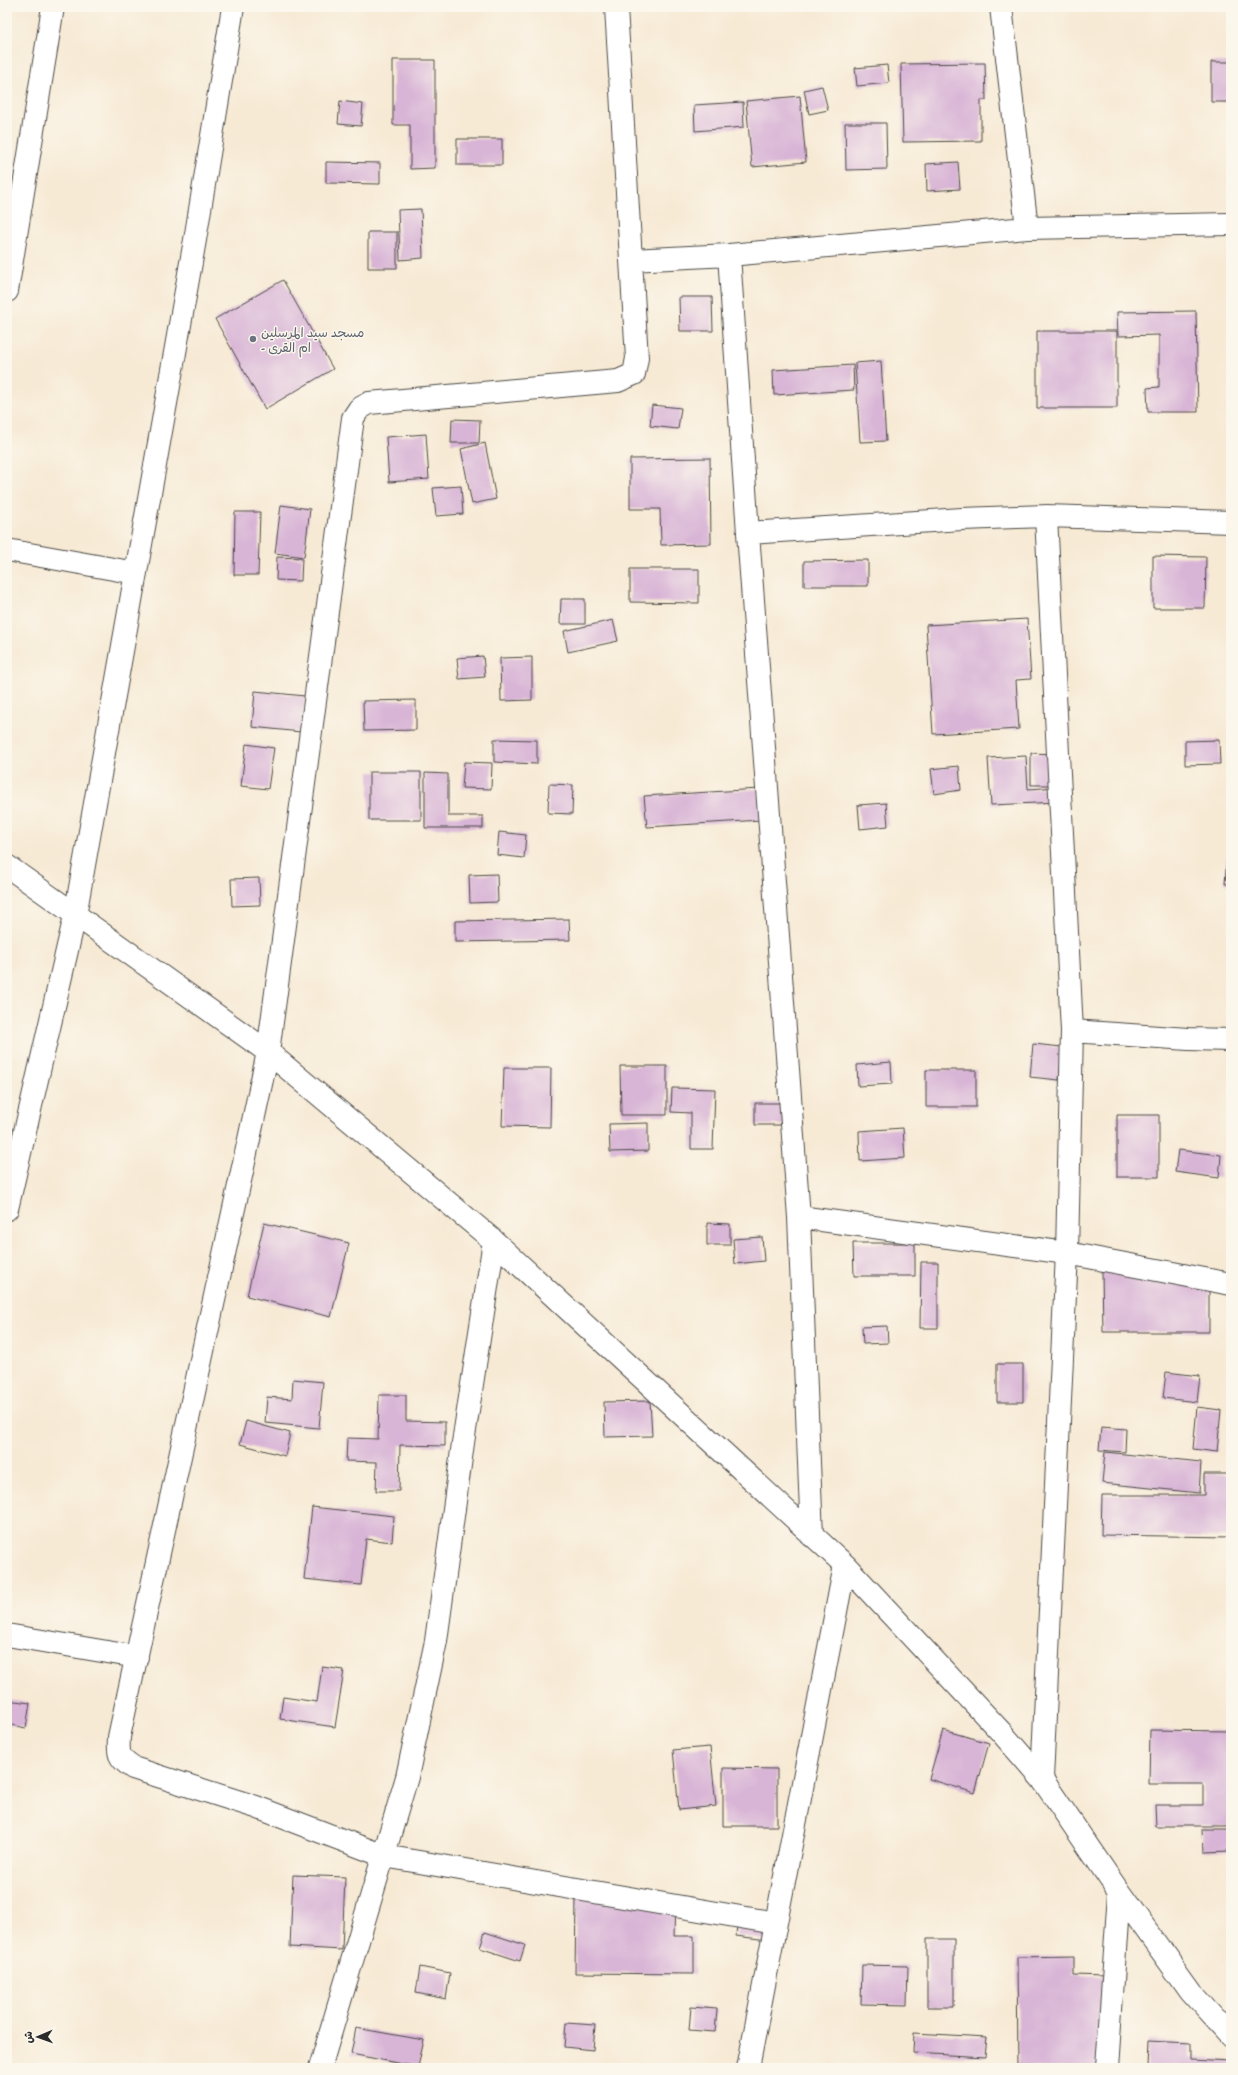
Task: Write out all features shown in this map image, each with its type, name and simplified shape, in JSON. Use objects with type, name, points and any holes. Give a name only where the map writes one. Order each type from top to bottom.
[{"type":"street","points":[[7,291],[53,7]]},
{"type":"street","points":[[7,1209],[75,916],[196,232],[233,7]]},
{"type":"street","points":[[616,7],[637,358],[634,374],[618,382],[369,403],[359,409],[353,418],[268,1052],[119,1737],[118,1751],[122,1761],[133,1768],[256,1807],[384,1856],[776,1923]]},
{"type":"street","points":[[1000,7],[1026,228]]},
{"type":"street","points":[[632,260],[729,256],[1026,228],[1231,224]]},
{"type":"street","points":[[729,256],[799,1217],[812,1536]]},
{"type":"street","points":[[748,533],[962,519],[1046,516],[1231,522]]},
{"type":"street","points":[[1042,1778],[1067,1253],[1072,1030],[1046,516]]},
{"type":"street","points":[[7,550],[136,574]]},
{"type":"street","points":[[7,866],[75,916],[268,1052],[494,1241],[845,1565],[1042,1778],[1119,1892],[1191,1992],[1231,2036]]},
{"type":"street","points":[[1072,1030],[1188,1039],[1231,1040]]},
{"type":"street","points":[[799,1217],[1067,1253],[1231,1284]]},
{"type":"street","points":[[320,2068],[407,1777],[436,1641],[463,1444],[494,1241]]},
{"type":"street","points":[[748,2068],[845,1565]]},
{"type":"street","points":[[7,1635],[137,1656]]},
{"type":"street","points":[[1107,2068],[1119,1892]]},
{"type":"building","points":[[393,60],[435,60],[435,168],[410,169],[410,125],[393,125]]},
{"type":"building","points":[[1211,62],[1231,62],[1231,102],[1211,102]]},
{"type":"building","points":[[985,63],[986,100],[981,100],[981,141],[903,142],[901,64]]},
{"type":"building","points":[[887,65],[889,83],[857,86],[855,68]]},
{"type":"building","points":[[822,86],[828,110],[809,114],[804,90]]},
{"type":"building","points":[[800,96],[806,162],[752,167],[746,101]]},
{"type":"building","points":[[340,101],[363,104],[361,126],[338,124]]},
{"type":"building","points":[[743,102],[744,127],[695,131],[694,105]]},
{"type":"building","points":[[845,123],[886,123],[887,169],[846,170]]},
{"type":"building","points":[[457,139],[502,139],[502,165],[457,165]]},
{"type":"building","points":[[326,162],[380,163],[380,184],[326,183]]},
{"type":"building","points":[[958,162],[960,189],[927,191],[926,164]]},
{"type":"building","points":[[421,209],[423,258],[400,260],[398,210]]},
{"type":"building","points":[[368,232],[397,232],[397,268],[368,268]]},
{"type":"building","points":[[283,280],[333,369],[265,409],[215,319]]},
{"type":"building","points":[[679,297],[712,297],[713,331],[680,331]]},
{"type":"building","points":[[1196,311],[1198,412],[1148,412],[1147,388],[1159,387],[1159,335],[1118,336],[1117,312]]},
{"type":"building","points":[[1037,331],[1117,331],[1117,408],[1037,408]]},
{"type":"building","points":[[881,361],[886,441],[860,442],[855,363]]},
{"type":"building","points":[[853,365],[854,390],[774,395],[773,370]]},
{"type":"building","points":[[652,405],[681,408],[678,429],[650,426]]},
{"type":"building","points":[[452,419],[480,420],[479,443],[451,443]]},
{"type":"building","points":[[426,434],[429,479],[389,482],[386,437]]},
{"type":"building","points":[[485,443],[496,499],[472,504],[461,449]]},
{"type":"building","points":[[710,458],[711,544],[661,545],[660,509],[630,509],[630,459]]},
{"type":"building","points":[[461,486],[463,514],[436,516],[433,488]]},
{"type":"building","points":[[281,505],[310,509],[304,557],[275,553]]},
{"type":"building","points":[[235,512],[260,512],[258,575],[234,575]]},
{"type":"building","points":[[1153,556],[1206,557],[1205,608],[1153,608]]},
{"type":"building","points":[[277,557],[302,558],[301,581],[276,580]]},
{"type":"building","points":[[868,560],[868,586],[804,586],[804,561]]},
{"type":"building","points":[[630,569],[699,569],[699,603],[630,602]]},
{"type":"building","points":[[561,599],[585,599],[585,624],[560,624]]},
{"type":"building","points":[[1027,619],[1031,679],[1016,680],[1019,729],[933,734],[926,625]]},
{"type":"building","points":[[613,620],[618,641],[568,652],[564,631]]},
{"type":"building","points":[[483,656],[485,677],[459,679],[457,658]]},
{"type":"building","points":[[532,657],[532,700],[501,701],[500,658]]},
{"type":"building","points":[[255,691],[305,696],[301,732],[252,727]]},
{"type":"building","points":[[416,700],[416,730],[364,731],[363,701]]},
{"type":"building","points":[[494,739],[537,740],[537,764],[494,762]]},
{"type":"building","points":[[1219,740],[1220,764],[1185,765],[1185,741]]},
{"type":"building","points":[[246,744],[274,748],[268,789],[241,786]]},
{"type":"building","points":[[1031,753],[1055,754],[1055,785],[1031,785]]},
{"type":"building","points":[[1026,756],[1028,789],[1059,787],[1060,802],[991,805],[988,758]]},
{"type":"building","points":[[464,762],[492,763],[491,789],[462,788]]},
{"type":"building","points":[[959,766],[961,790],[934,794],[931,769]]},
{"type":"building","points":[[369,772],[421,772],[421,820],[369,820]]},
{"type":"building","points":[[425,773],[448,774],[448,816],[483,816],[483,828],[425,828]]},
{"type":"building","points":[[549,784],[573,785],[572,814],[548,813]]},
{"type":"building","points":[[759,789],[761,820],[647,827],[644,796]]},
{"type":"building","points":[[886,803],[888,826],[860,829],[858,805]]},
{"type":"building","points":[[499,832],[526,835],[524,858],[497,855]]},
{"type":"building","points":[[1227,856],[1231,856],[1231,884],[1225,884]]},
{"type":"building","points":[[497,874],[498,902],[470,903],[469,875]]},
{"type":"building","points":[[259,878],[260,905],[232,906],[231,879]]},
{"type":"building","points":[[569,919],[570,940],[455,942],[455,921]]},
{"type":"building","points":[[1033,1044],[1062,1047],[1059,1080],[1030,1077]]},
{"type":"building","points":[[891,1062],[892,1084],[858,1086],[857,1065]]},
{"type":"building","points":[[620,1066],[667,1066],[667,1115],[621,1115]]},
{"type":"building","points":[[504,1068],[551,1068],[550,1127],[502,1126]]},
{"type":"building","points":[[926,1070],[976,1070],[976,1107],[926,1107]]},
{"type":"building","points":[[672,1088],[715,1089],[713,1149],[691,1149],[691,1113],[671,1112]]},
{"type":"building","points":[[755,1103],[784,1103],[785,1125],[755,1125]]},
{"type":"building","points":[[1117,1115],[1159,1115],[1159,1177],[1117,1177]]},
{"type":"building","points":[[648,1123],[648,1151],[610,1152],[609,1124]]},
{"type":"building","points":[[903,1128],[905,1158],[860,1161],[859,1131]]},
{"type":"building","points":[[1178,1150],[1221,1155],[1219,1178],[1175,1172]]},
{"type":"building","points":[[264,1223],[349,1243],[331,1317],[247,1296]]},
{"type":"building","points":[[707,1223],[730,1224],[730,1245],[707,1245]]},
{"type":"building","points":[[762,1237],[764,1261],[735,1264],[733,1239]]},
{"type":"building","points":[[853,1243],[915,1243],[915,1276],[854,1276]]},
{"type":"building","points":[[921,1262],[938,1262],[938,1328],[920,1328]]},
{"type":"building","points":[[1102,1269],[1209,1269],[1209,1332],[1103,1332]]},
{"type":"building","points":[[887,1326],[888,1343],[863,1344],[862,1327]]},
{"type":"building","points":[[997,1364],[1023,1364],[1023,1402],[997,1402]]},
{"type":"building","points":[[1166,1372],[1200,1376],[1197,1402],[1163,1398]]},
{"type":"building","points":[[293,1379],[323,1382],[319,1428],[265,1423],[267,1397],[292,1399]]},
{"type":"building","points":[[379,1395],[406,1395],[406,1421],[445,1422],[445,1446],[400,1445],[399,1491],[376,1491],[377,1462],[346,1461],[347,1438],[378,1439]]},
{"type":"building","points":[[650,1401],[652,1436],[605,1437],[604,1402]]},
{"type":"building","points":[[1197,1407],[1221,1410],[1217,1452],[1193,1449]]},
{"type":"building","points":[[246,1421],[290,1433],[285,1456],[240,1444]]},
{"type":"building","points":[[1101,1427],[1126,1429],[1125,1452],[1099,1450]]},
{"type":"building","points":[[1105,1452],[1201,1462],[1199,1493],[1102,1483]]},
{"type":"building","points":[[1204,1474],[1231,1474],[1231,1537],[1101,1535],[1102,1495],[1204,1495]]},
{"type":"building","points":[[312,1507],[394,1516],[392,1542],[366,1539],[361,1585],[304,1579]]},
{"type":"building","points":[[322,1667],[344,1670],[335,1727],[280,1719],[283,1697],[317,1702]]},
{"type":"building","points":[[7,1700],[30,1703],[26,1728],[7,1724]]},
{"type":"building","points":[[943,1730],[989,1743],[975,1793],[929,1779]]},
{"type":"building","points":[[1150,1730],[1231,1731],[1231,1826],[1156,1826],[1155,1805],[1203,1805],[1203,1784],[1149,1784]]},
{"type":"building","points":[[710,1747],[716,1806],[679,1810],[673,1750]]},
{"type":"building","points":[[723,1768],[777,1769],[777,1826],[723,1826]]},
{"type":"building","points":[[1202,1829],[1231,1829],[1231,1851],[1203,1852]]},
{"type":"building","points":[[293,1875],[345,1877],[342,1950],[290,1947]]},
{"type":"building","points":[[576,1897],[675,1898],[674,1936],[694,1936],[694,1974],[575,1973]]},
{"type":"building","points":[[738,1912],[769,1916],[767,1940],[736,1936]]},
{"type":"building","points":[[485,1932],[525,1945],[520,1961],[480,1948]]},
{"type":"building","points":[[927,1939],[954,1939],[954,2007],[927,2007]]},
{"type":"building","points":[[1074,1956],[1074,1975],[1105,1976],[1106,2068],[1018,2068],[1017,1957]]},
{"type":"building","points":[[862,1965],[908,1966],[907,2005],[861,2004]]},
{"type":"building","points":[[420,1967],[450,1973],[446,1999],[416,1993]]},
{"type":"building","points":[[691,2007],[717,2009],[715,2032],[689,2030]]},
{"type":"building","points":[[566,2023],[595,2025],[593,2050],[564,2047]]},
{"type":"building","points":[[356,2028],[424,2040],[418,2067],[351,2054]]},
{"type":"building","points":[[914,2033],[987,2037],[985,2057],[913,2053]]},
{"type":"building","points":[[1148,2041],[1189,2043],[1189,2058],[1231,2060],[1231,2068],[1147,2068]]},
{"type":"place","name":"مسجد سيد المرسلين - ام القرى","points":[[253,339]]}]
